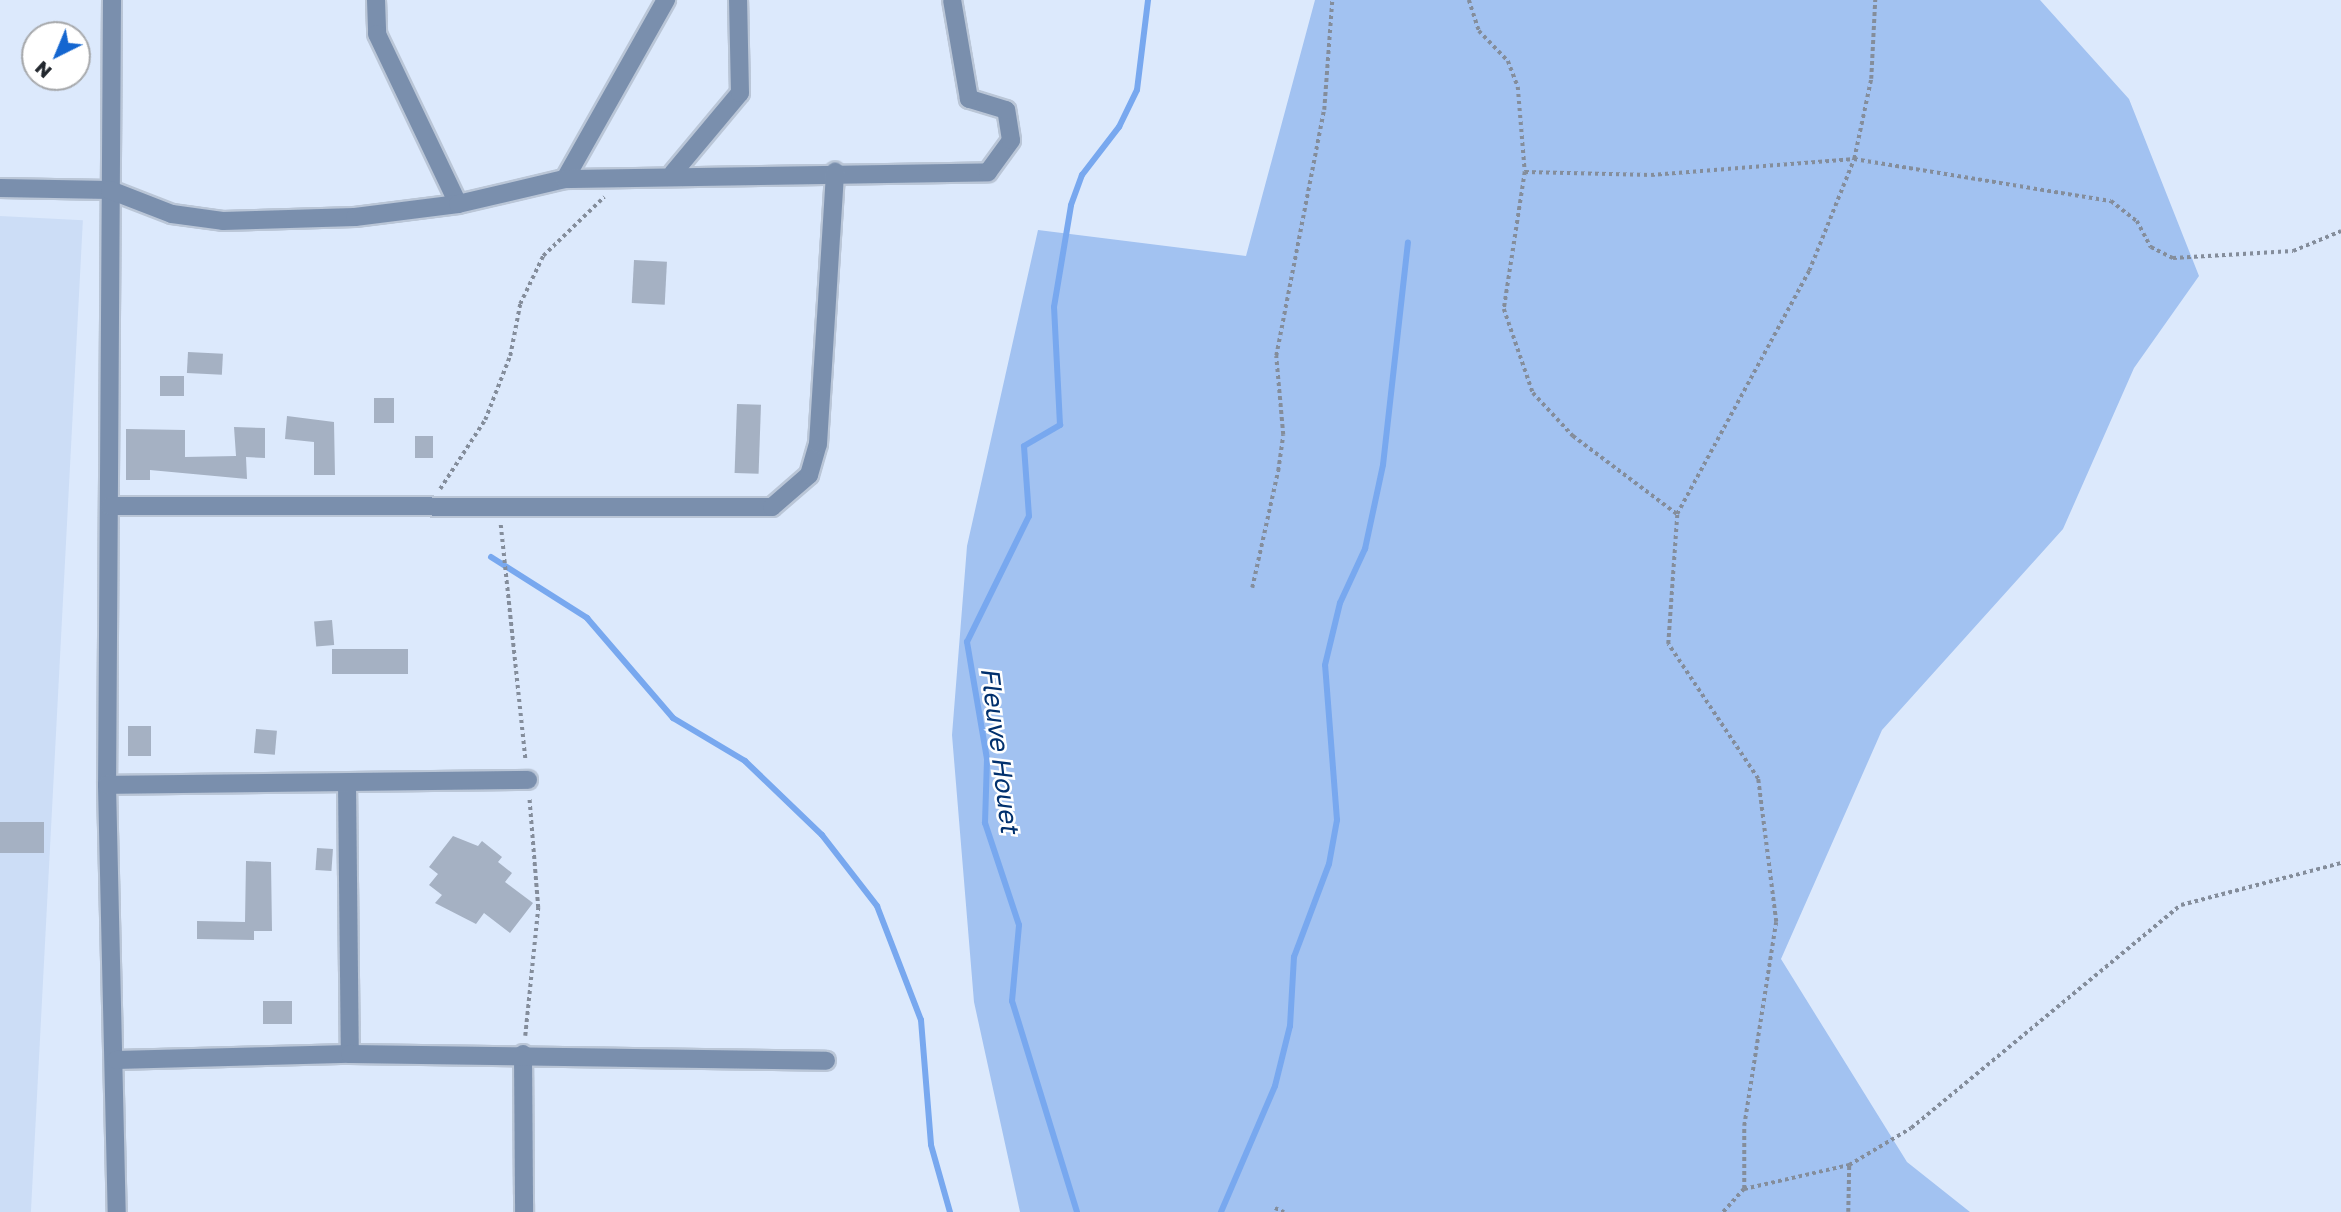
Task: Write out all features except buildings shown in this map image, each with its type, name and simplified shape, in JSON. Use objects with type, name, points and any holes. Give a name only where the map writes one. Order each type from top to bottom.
[{"type":"street","points":[[112,0],[107,785],[116,1060],[117,1212]]},
{"type":"street","points":[[376,0],[377,34],[458,204]]},
{"type":"street","points":[[565,179],[666,0]]},
{"type":"street","points":[[673,173],[740,93],[738,0]]},
{"type":"street","points":[[0,188],[110,190],[172,214],[223,221],[355,217],[458,204],[565,179],[622,178],[673,173],[988,172],[1001,158],[1011,140],[1006,110],[968,99],[952,0]]},
{"type":"street","points":[[110,506],[427,509],[772,507],[790,498],[809,475],[818,444],[835,172]]},
{"type":"street","points":[[107,785],[528,780]]},
{"type":"street","points":[[347,783],[349,1054]]},
{"type":"street","points":[[116,1060],[349,1054],[523,1054],[826,1061]]},
{"type":"street","points":[[523,1054],[524,1212]]},
{"type":"path","points":[[1252,588],[1278,471],[1283,435],[1276,356],[1324,110],[1332,0]]},
{"type":"path","points":[[1469,0],[1479,31],[1508,61],[1518,87],[1525,172],[1504,309],[1533,393],[1573,436],[1677,514]]},
{"type":"path","points":[[1744,1189],[1744,1126],[1776,922],[1758,779],[1668,644],[1677,514],[1809,271],[1854,159],[1871,79],[1875,0]]},
{"type":"path","points":[[1525,172],[1651,175],[1854,159],[2111,201],[2137,220],[2151,247],[2174,258],[2293,251],[2341,231]]},
{"type":"path","points":[[427,509],[485,420],[510,356],[520,304],[543,256],[622,178]]},
{"type":"path","points":[[1723,1212],[1744,1189],[1849,1165],[1911,1128],[2181,905],[2341,863]]},
{"type":"path","points":[[1848,1212],[1849,1165]]},
{"type":"path","points":[[1275,1208],[1284,1212]]},
{"type":"shaded area","points":[[1315,0],[2040,0],[2129,99],[2199,276],[2134,368],[2063,529],[1882,730],[1781,959],[1907,1162],[1970,1212],[1020,1212],[974,1002],[952,735],[967,546],[1038,230],[1246,256]]},
{"type":"shaded area","points":[[0,216],[83,220],[31,1212],[0,1212]]},
{"type":"waterway","name":"Fleuve Houet","points":[[1077,1212],[1012,1001],[1019,925],[985,823],[987,759],[967,642],[1029,516],[1024,446],[1060,425],[1054,307],[1071,205],[1082,175],[1119,127],[1137,90],[1148,0]]},
{"type":"waterway","points":[[1221,1212],[1275,1086],[1290,1026],[1294,957],[1329,864],[1337,820],[1325,665],[1340,603],[1365,549],[1383,465],[1408,242]]},
{"type":"waterway","points":[[491,557],[587,618],[673,718],[745,761],[822,835],[877,906],[921,1020],[931,1145],[950,1212]]}]
